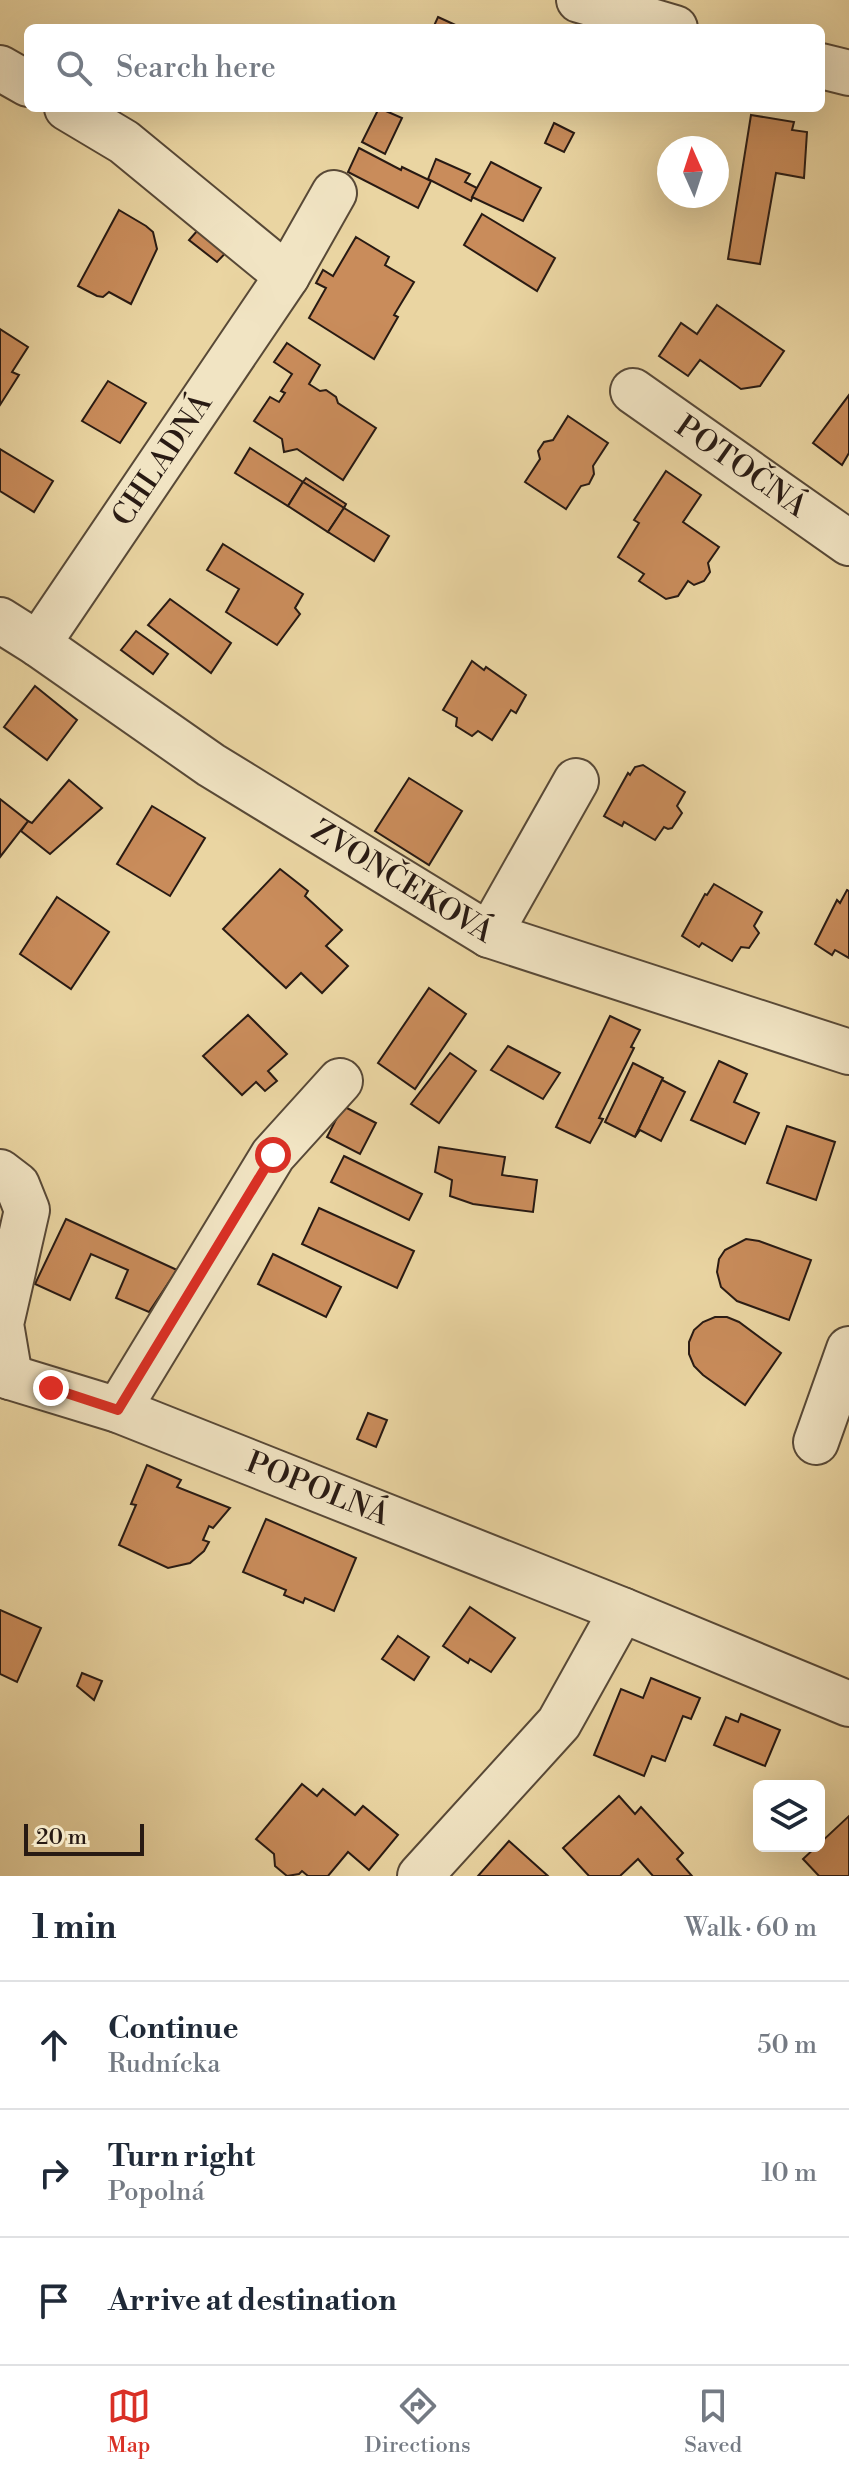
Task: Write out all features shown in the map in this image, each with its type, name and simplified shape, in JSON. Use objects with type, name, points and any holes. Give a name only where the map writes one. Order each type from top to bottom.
[{"type":"street","points":[[579,0],[651,16]]},
{"type":"street","points":[[825,67],[849,73]]},
{"type":"street","points":[[0,68],[24,82]]},
{"type":"street","points":[[74,112],[124,142],[287,276]]},
{"type":"street","name":"CHLADNÁ","points":[[38,644],[287,276],[334,193]]},
{"type":"street","name":"POTOČNÁ","points":[[633,391],[849,543]]},
{"type":"street","name":"ZVONČEKOVÁ","points":[[0,620],[211,765],[489,935],[849,1052]]},
{"type":"street","points":[[489,935],[576,781]]},
{"type":"street","points":[[118,1410],[273,1155],[340,1081]]},
{"type":"street","name":"POPOLNÁ","points":[[0,1172],[17,1185],[27,1210],[1,1324],[5,1375],[118,1410],[622,1610],[849,1704]]},
{"type":"street","points":[[816,1442],[849,1349]]},
{"type":"street","points":[[420,1876],[559,1723],[622,1610]]},
{"type":"building","points":[[438,17],[453,24],[435,24]]},
{"type":"building","points":[[377,112],[388,112],[402,118],[385,154],[362,142]]},
{"type":"building","points":[[751,115],[794,122],[792,130],[807,132],[804,178],[776,173],[760,264],[728,259]]},
{"type":"building","points":[[554,123],[574,133],[564,152],[545,143]]},
{"type":"building","points":[[359,148],[401,170],[402,167],[431,181],[418,208],[348,172]]},
{"type":"building","points":[[436,159],[470,174],[465,182],[477,188],[471,201],[428,179]]},
{"type":"building","points":[[491,162],[541,188],[523,221],[472,197]]},
{"type":"building","points":[[119,210],[153,232],[157,249],[131,304],[109,292],[103,297],[97,296],[78,286]]},
{"type":"building","points":[[482,214],[555,258],[537,291],[464,245]]},
{"type":"building","points":[[205,222],[233,245],[217,262],[189,240]]},
{"type":"building","points":[[356,237],[389,257],[385,265],[414,282],[394,315],[398,317],[374,359],[309,318],[326,288],[316,283],[323,270],[333,276]]},
{"type":"building","points":[[717,305],[784,351],[760,386],[741,389],[700,360],[688,376],[659,356],[681,323],[697,334]]},
{"type":"building","points":[[0,329],[28,347],[12,372],[19,375],[0,405]]},
{"type":"building","points":[[287,343],[320,365],[309,384],[320,391],[326,390],[336,397],[338,403],[376,428],[343,480],[297,449],[284,452],[282,439],[254,421],[270,397],[279,402],[285,393],[281,391],[292,374],[274,362]]},
{"type":"building","points":[[108,381],[146,403],[120,443],[82,421]]},
{"type":"building","points":[[849,395],[849,453],[842,465],[813,443]]},
{"type":"building","points":[[568,416],[608,443],[593,466],[594,474],[589,484],[581,486],[566,509],[525,482],[540,459],[538,451],[544,442],[553,440]]},
{"type":"building","points":[[250,448],[303,482],[288,506],[235,473]]},
{"type":"building","points":[[0,449],[53,481],[34,512],[0,491]]},
{"type":"building","points":[[666,471],[701,495],[683,522],[719,547],[708,563],[710,572],[704,581],[694,585],[688,581],[678,596],[666,599],[639,581],[644,574],[618,557],[639,523],[634,520]]},
{"type":"building","points":[[306,478],[346,504],[344,508],[303,482]]},
{"type":"building","points":[[303,482],[344,508],[328,532],[288,506]]},
{"type":"building","points":[[344,508],[389,536],[374,561],[328,532]]},
{"type":"building","points":[[223,544],[303,594],[295,608],[300,614],[277,645],[226,612],[239,589],[207,570]]},
{"type":"building","points":[[170,599],[231,643],[211,673],[148,625]]},
{"type":"building","points":[[136,631],[168,654],[153,674],[121,650]]},
{"type":"building","points":[[472,661],[526,695],[516,713],[511,710],[492,740],[478,731],[472,736],[456,726],[457,718],[443,710]]},
{"type":"building","points":[[35,686],[77,720],[47,760],[4,727]]},
{"type":"building","points":[[643,765],[685,792],[677,806],[682,813],[672,828],[664,827],[655,840],[624,822],[622,826],[604,816],[628,773],[630,775],[635,767]]},
{"type":"building","points":[[409,778],[462,811],[429,865],[375,831]]},
{"type":"building","points":[[69,780],[102,808],[50,854],[21,831],[28,821],[32,823]]},
{"type":"building","points":[[0,799],[28,821],[0,857]]},
{"type":"building","points":[[152,806],[205,838],[170,896],[117,864]]},
{"type":"building","points":[[280,869],[308,891],[305,896],[342,930],[326,946],[348,966],[322,993],[301,973],[286,988],[223,929]]},
{"type":"building","points":[[714,884],[762,912],[754,926],[759,933],[749,948],[741,947],[732,961],[702,943],[699,947],[682,936],[705,894]]},
{"type":"building","points":[[847,890],[849,958],[835,950],[832,955],[815,944],[837,900],[840,903]]},
{"type":"building","points":[[57,897],[109,932],[71,989],[20,954]]},
{"type":"building","points":[[429,988],[466,1014],[415,1089],[378,1063]]},
{"type":"building","points":[[248,1015],[287,1054],[268,1071],[277,1081],[265,1091],[256,1082],[242,1095],[203,1056]]},
{"type":"building","points":[[610,1016],[640,1030],[590,1143],[556,1127]]},
{"type":"building","points":[[508,1046],[560,1073],[543,1099],[491,1070]]},
{"type":"building","points":[[450,1053],[476,1071],[439,1123],[411,1104]]},
{"type":"building","points":[[719,1061],[747,1074],[734,1102],[759,1113],[745,1144],[691,1120]]},
{"type":"building","points":[[633,1063],[663,1078],[635,1137],[605,1122]]},
{"type":"building","points":[[662,1080],[685,1092],[661,1141],[640,1130],[635,1137]]},
{"type":"building","points":[[343,1106],[376,1123],[360,1154],[327,1137]]},
{"type":"building","points":[[787,1126],[835,1142],[816,1200],[767,1183]]},
{"type":"building","points":[[439,1147],[505,1157],[502,1175],[537,1180],[533,1212],[473,1204],[450,1196],[452,1180],[435,1172]]},
{"type":"building","points":[[344,1156],[422,1194],[409,1220],[331,1182]]},
{"type":"building","points":[[319,1208],[414,1251],[397,1288],[302,1244]]},
{"type":"building","points":[[66,1219],[177,1270],[149,1312],[116,1298],[128,1270],[91,1254],[70,1300],[35,1284]]},
{"type":"building","points":[[746,1239],[811,1260],[789,1320],[737,1301],[721,1287],[717,1272],[719,1259],[725,1250]]},
{"type":"building","points":[[273,1254],[341,1287],[326,1317],[258,1284]]},
{"type":"building","points":[[715,1317],[727,1317],[739,1322],[781,1353],[745,1405],[703,1375],[694,1366],[689,1354],[689,1342],[694,1330]]},
{"type":"building","points":[[368,1413],[387,1420],[376,1447],[357,1439]]},
{"type":"building","points":[[147,1465],[181,1480],[177,1487],[230,1508],[213,1528],[209,1526],[203,1540],[209,1542],[190,1563],[168,1568],[119,1545],[136,1505],[131,1504]]},
{"type":"building","points":[[266,1519],[356,1558],[334,1611],[305,1598],[303,1603],[284,1595],[286,1590],[243,1572]]},
{"type":"building","points":[[470,1607],[515,1638],[491,1672],[470,1659],[468,1663],[443,1646]]},
{"type":"building","points":[[0,1610],[41,1628],[17,1682],[0,1674]]},
{"type":"building","points":[[398,1636],[429,1657],[414,1680],[382,1659]]},
{"type":"building","points":[[82,1673],[102,1681],[94,1700],[77,1686]]},
{"type":"building","points":[[651,1678],[700,1698],[691,1719],[683,1716],[665,1761],[652,1756],[644,1776],[594,1755],[621,1689],[643,1698]]},
{"type":"building","points":[[741,1714],[780,1730],[765,1766],[714,1745],[726,1717],[738,1722]]},
{"type":"building","points":[[302,1784],[317,1796],[323,1789],[355,1815],[363,1806],[398,1835],[369,1870],[348,1852],[328,1876],[308,1876],[302,1871],[287,1876],[275,1866],[274,1854],[256,1839]]},
{"type":"building","points":[[619,1796],[635,1814],[641,1807],[683,1853],[677,1859],[692,1876],[653,1876],[638,1859],[620,1876],[589,1876],[563,1848]]},
{"type":"building","points":[[849,1816],[849,1876],[819,1876],[803,1859],[810,1852],[825,1852],[825,1838]]},
{"type":"building","points":[[509,1841],[548,1876],[478,1876]]},
{"type":"route","points":[[51,1388],[118,1410],[273,1155]]}]
